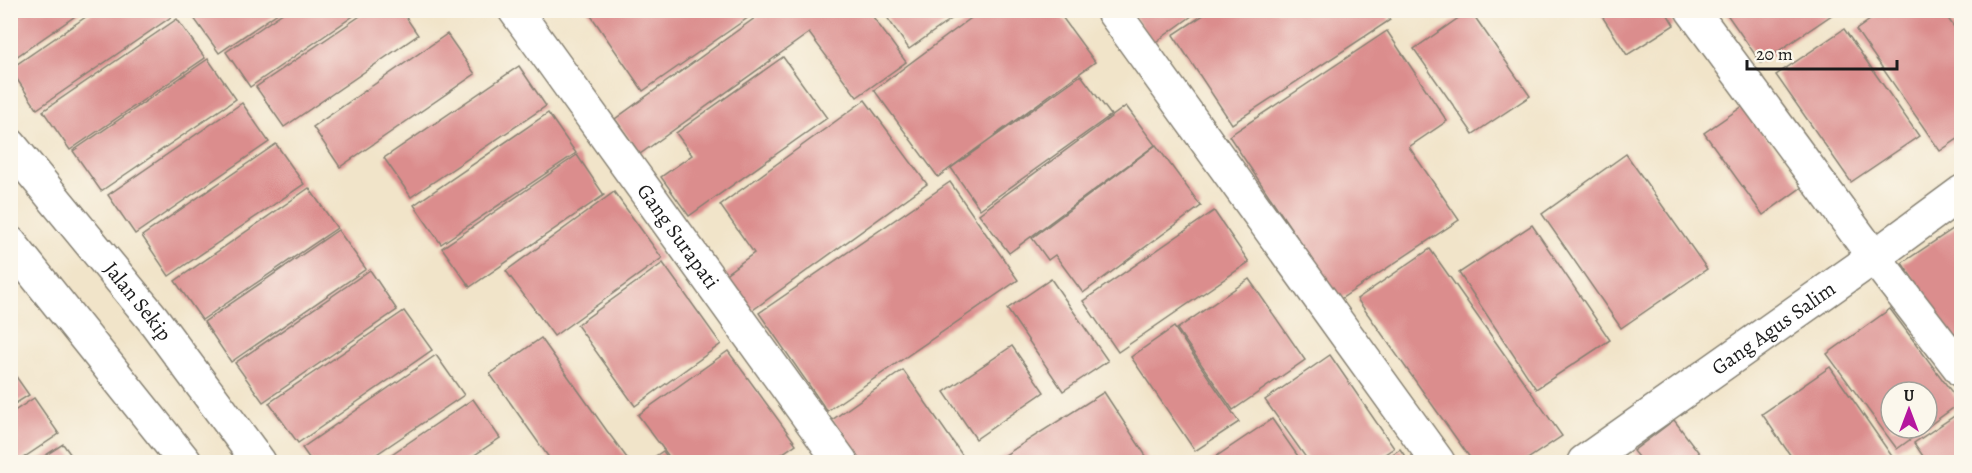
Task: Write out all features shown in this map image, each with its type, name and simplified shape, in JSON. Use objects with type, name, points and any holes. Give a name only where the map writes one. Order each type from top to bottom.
[{"type":"street","name":"Gang Surapati","points":[[515,10],[841,462]]},
{"type":"street","points":[[1112,10],[1438,462]]},
{"type":"street","points":[[1692,10],[1874,257],[1962,371]]},
{"type":"street","name":"Jalan Sekip","points":[[10,145],[153,319],[259,462]]},
{"type":"street","name":"Gang Agus Salim","points":[[1584,462],[1962,192]]},
{"type":"street","points":[[10,243],[185,462]]},
{"type":"building","points":[[10,10],[84,10],[10,61]]},
{"type":"building","points":[[96,10],[167,10],[171,17],[37,109],[10,69]]},
{"type":"building","points":[[196,10],[282,10],[219,53],[191,14]]},
{"type":"building","points":[[287,10],[362,10],[250,87],[226,52]]},
{"type":"building","points":[[369,10],[401,10],[418,35],[284,127],[256,87]]},
{"type":"building","points":[[587,10],[759,10],[643,91]]},
{"type":"building","points":[[766,10],[868,10],[906,62],[857,97],[809,33],[640,154],[615,119]]},
{"type":"building","points":[[882,10],[964,10],[909,49]]},
{"type":"building","points":[[982,10],[1057,10],[1095,62],[938,177],[874,90]]},
{"type":"building","points":[[1130,10],[1200,10],[1153,44]]},
{"type":"building","points":[[1211,10],[1384,10],[1390,20],[1232,124],[1173,35]]},
{"type":"building","points":[[1470,10],[1530,96],[1473,134],[1414,49]]},
{"type":"building","points":[[1598,10],[1665,10],[1674,25],[1627,55]]},
{"type":"building","points":[[1724,10],[1839,10],[1761,63]]},
{"type":"building","points":[[1884,10],[1942,10],[1962,38],[1962,136],[1940,151],[1856,30]]},
{"type":"building","points":[[177,19],[205,58],[70,150],[43,111]]},
{"type":"building","points":[[1844,29],[1919,136],[1851,182],[1776,75]]},
{"type":"building","points":[[1387,31],[1447,121],[1409,147],[1459,220],[1339,300],[1229,136]]},
{"type":"building","points":[[447,34],[475,74],[340,167],[313,127]]},
{"type":"building","points":[[783,57],[827,118],[689,216],[661,177],[692,155],[676,133]]},
{"type":"building","points":[[208,59],[236,99],[101,191],[73,151]]},
{"type":"building","points":[[519,66],[546,106],[411,197],[384,158]]},
{"type":"building","points":[[1081,75],[1111,115],[980,209],[951,168]]},
{"type":"building","points":[[865,100],[927,184],[750,312],[723,276],[754,253],[720,205]]},
{"type":"building","points":[[242,103],[269,142],[135,234],[108,195]]},
{"type":"building","points":[[1126,106],[1155,145],[1009,253],[979,214]]},
{"type":"building","points":[[1743,106],[1802,187],[1763,215],[1704,133]]},
{"type":"building","points":[[548,113],[576,153],[441,244],[414,205]]},
{"type":"building","points":[[276,144],[304,184],[169,276],[142,236]]},
{"type":"building","points":[[1156,145],[1201,206],[1083,293],[1055,255],[1048,260],[1032,238]]},
{"type":"building","points":[[1626,154],[1707,269],[1621,328],[1542,214]]},
{"type":"building","points":[[577,155],[604,195],[470,287],[442,248]]},
{"type":"building","points":[[950,182],[1018,280],[827,411],[759,313]]},
{"type":"building","points":[[309,188],[337,228],[202,320],[175,281]]},
{"type":"building","points":[[614,192],[662,258],[554,336],[506,271]]},
{"type":"building","points":[[1214,211],[1249,262],[1118,352],[1083,301]]},
{"type":"building","points":[[1962,223],[1962,351],[1902,263]]},
{"type":"building","points":[[1532,225],[1610,340],[1536,389],[1459,273]]},
{"type":"building","points":[[338,230],[366,269],[231,362],[204,322]]},
{"type":"building","points":[[1430,249],[1562,436],[1523,462],[1473,462],[1357,299]]},
{"type":"building","points":[[663,263],[721,344],[635,406],[577,325]]},
{"type":"building","points":[[370,270],[397,310],[263,402],[235,363]]},
{"type":"building","points":[[1051,279],[1108,361],[1063,391],[1007,309]]},
{"type":"building","points":[[1249,279],[1305,360],[1233,410],[1177,329]]},
{"type":"building","points":[[1890,309],[1960,403],[1939,418],[1939,380],[1879,380],[1879,425],[1827,354]]},
{"type":"building","points":[[404,311],[432,350],[298,443],[269,403]]},
{"type":"building","points":[[1174,327],[1239,422],[1195,451],[1131,357]]},
{"type":"building","points":[[541,338],[630,462],[552,462],[490,374]]},
{"type":"building","points":[[1012,346],[1044,392],[976,439],[944,392]]},
{"type":"building","points":[[728,351],[796,444],[770,462],[673,462],[638,415]]},
{"type":"building","points":[[436,355],[464,395],[365,462],[312,462],[302,448]]},
{"type":"building","points":[[1330,355],[1394,448],[1373,462],[1309,462],[1265,400]]},
{"type":"building","points":[[1830,367],[1896,462],[1795,462],[1762,414]]},
{"type":"building","points":[[10,368],[29,395],[10,407]]},
{"type":"building","points":[[903,370],[967,462],[861,462],[832,420]]},
{"type":"building","points":[[1104,392],[1150,462],[994,462]]},
{"type":"building","points":[[34,398],[59,434],[17,462],[10,462],[10,414]]},
{"type":"building","points":[[473,399],[500,438],[464,462],[380,462]]},
{"type":"building","points":[[1962,411],[1962,462],[1927,462],[1914,443],[1918,440],[1939,440],[1939,426]]},
{"type":"building","points":[[1272,419],[1302,462],[1208,462]]},
{"type":"building","points":[[1674,420],[1706,462],[1642,462],[1633,451]]},
{"type":"building","points":[[1890,440],[1909,440],[1897,449]]},
{"type":"building","points":[[63,444],[76,462],[35,462]]},
{"type":"building","points":[[1400,449],[1409,462],[1381,462]]},
{"type":"building","points":[[663,451],[671,462],[647,462]]}]
